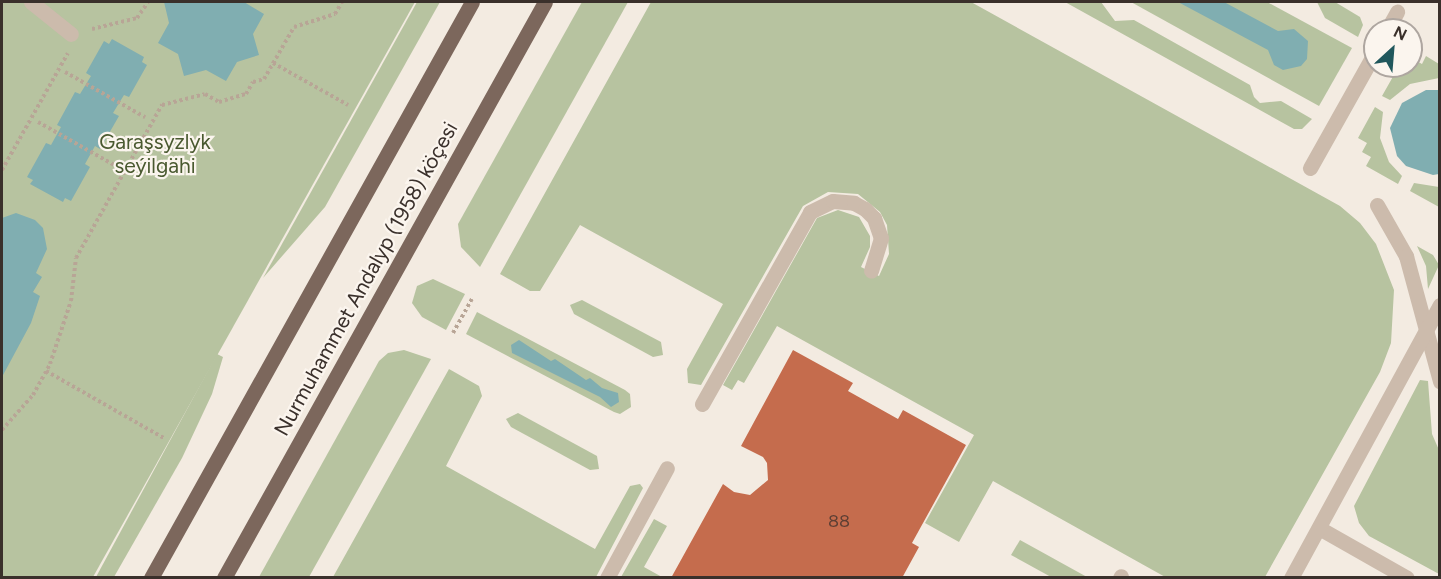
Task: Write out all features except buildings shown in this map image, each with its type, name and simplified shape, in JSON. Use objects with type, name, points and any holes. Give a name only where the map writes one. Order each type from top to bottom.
[{"type":"main road","name":"Nurmuhammet Andalyp (1958) köçesi","points":[[151,578],[472,2]]},
{"type":"main road","name":"Nurmuhammet Andalyp (1958) köçesi","points":[[224,578],[545,2]]},
{"type":"street","points":[[31,2],[71,34]]},
{"type":"street","points":[[1394,18],[1397,12]]},
{"type":"street","points":[[1310,168],[1363,73]]},
{"type":"street","points":[[702,404],[810,212],[833,201],[865,208],[874,218],[881,238],[871,270]]},
{"type":"street","points":[[1377,205],[1406,256],[1440,381]]},
{"type":"street","points":[[1291,578],[1440,305]]},
{"type":"street","points":[[607,578],[667,468]]},
{"type":"street","points":[[1318,528],[1407,578]]},
{"type":"path","points":[[2,170],[68,52],[71,34],[137,18],[148,2]]},
{"type":"path","points":[[2,430],[33,395],[46,371],[65,326],[76,258],[162,105],[205,94],[219,102],[246,94],[253,82],[264,79],[294,27],[335,14],[342,2]]},
{"type":"path","points":[[273,63],[348,105]]},
{"type":"path","points":[[65,72],[145,117]]},
{"type":"path","points":[[38,122],[118,167]]},
{"type":"path","points":[[453,333],[472,299]]},
{"type":"path","points":[[46,371],[164,438]]},
{"type":"green space","name":"Garaşsyzlyk seýilgähi","points":[[2,2],[415,2],[93,577],[2,577]]},
{"type":"green space","points":[[417,2],[440,2],[325,207],[263,278]]},
{"type":"green space","points":[[582,2],[628,2],[480,267],[461,247],[458,224]]},
{"type":"green space","points":[[651,2],[971,2],[1340,206],[1360,223],[1376,244],[1394,290],[1391,343],[1380,372],[1265,577],[1167,578],[993,481],[959,542],[925,523],[974,435],[777,326],[744,383],[738,380],[732,390],[723,385],[817,218],[838,210],[859,217],[870,236],[870,247],[861,267],[879,276],[889,254],[887,225],[880,212],[858,194],[828,192],[803,206],[701,385],[688,383],[687,369],[723,304],[580,225],[540,291],[530,291],[500,274]]},
{"type":"green space","points":[[1065,2],[1101,2],[1115,21],[1134,20],[1250,85],[1254,97],[1260,103],[1281,101],[1312,119],[1302,129],[1294,129]]},
{"type":"green space","points":[[1131,2],[1267,2],[1352,48],[1319,106]]},
{"type":"green space","points":[[1317,2],[1335,2],[1360,17],[1363,25],[1358,37],[1325,18]]},
{"type":"green space","points":[[1426,56],[1439,64],[1439,78],[1410,84],[1390,100],[1382,96],[1392,78],[1423,78],[1423,62]]},
{"type":"green space","points":[[1375,107],[1383,112],[1380,138],[1389,162],[1402,176],[1398,184],[1366,166],[1371,157],[1362,152],[1367,143],[1358,138]]},
{"type":"green space","points":[[1414,183],[1439,187],[1439,207],[1410,191]]},
{"type":"green space","points":[[1417,246],[1433,255],[1439,265],[1428,289],[1426,266]]},
{"type":"green space","points":[[433,279],[465,294],[446,330],[422,317],[412,303],[417,286]]},
{"type":"green space","points":[[582,300],[661,342],[663,355],[653,357],[574,314],[570,305]]},
{"type":"green space","points":[[477,312],[625,390],[630,394],[631,407],[620,414],[614,412],[466,334]]},
{"type":"green space","points":[[404,350],[431,359],[309,577],[259,577],[379,361],[388,353]]},
{"type":"green space","points":[[217,354],[223,357],[212,394],[182,458],[114,577],[96,577]]},
{"type":"green space","points":[[449,369],[479,386],[482,396],[446,466],[595,549],[630,486],[640,484],[643,488],[596,577],[333,577]]},
{"type":"green space","points":[[1420,380],[1428,381],[1432,434],[1439,450],[1439,574],[1369,536],[1359,523],[1354,506]]},
{"type":"green space","points":[[518,413],[597,456],[599,469],[590,470],[511,427],[506,419]]},
{"type":"green space","points":[[654,519],[667,526],[644,567],[662,577],[621,577]]},
{"type":"green space","points":[[1020,540],[1087,577],[1051,577],[1011,555]]},
{"type":"water","points":[[164,2],[244,2],[264,14],[253,34],[259,55],[237,62],[226,81],[206,70],[184,76],[178,54],[158,43],[169,23]]},
{"type":"water","points":[[1178,2],[1224,2],[1278,31],[1294,29],[1308,41],[1307,59],[1301,66],[1283,70],[1274,65],[1268,50]]},
{"type":"water","points":[[112,39],[144,57],[142,62],[147,65],[129,97],[124,95],[113,113],[119,116],[100,149],[95,146],[85,164],[90,167],[71,201],[65,198],[63,202],[30,184],[33,180],[27,177],[46,143],[51,145],[61,127],[57,125],[75,92],[80,94],[91,76],[86,73],[104,41],[109,44]]},
{"type":"water","points":[[1426,90],[1439,90],[1439,174],[1433,175],[1406,166],[1397,156],[1390,128],[1402,103]]},
{"type":"water","points":[[16,213],[35,220],[43,228],[47,249],[36,273],[42,277],[33,292],[40,296],[31,323],[2,377],[2,218]]},
{"type":"water","points":[[519,340],[551,361],[555,359],[586,380],[590,378],[602,388],[618,393],[619,402],[611,407],[600,397],[512,353],[511,345]]}]
